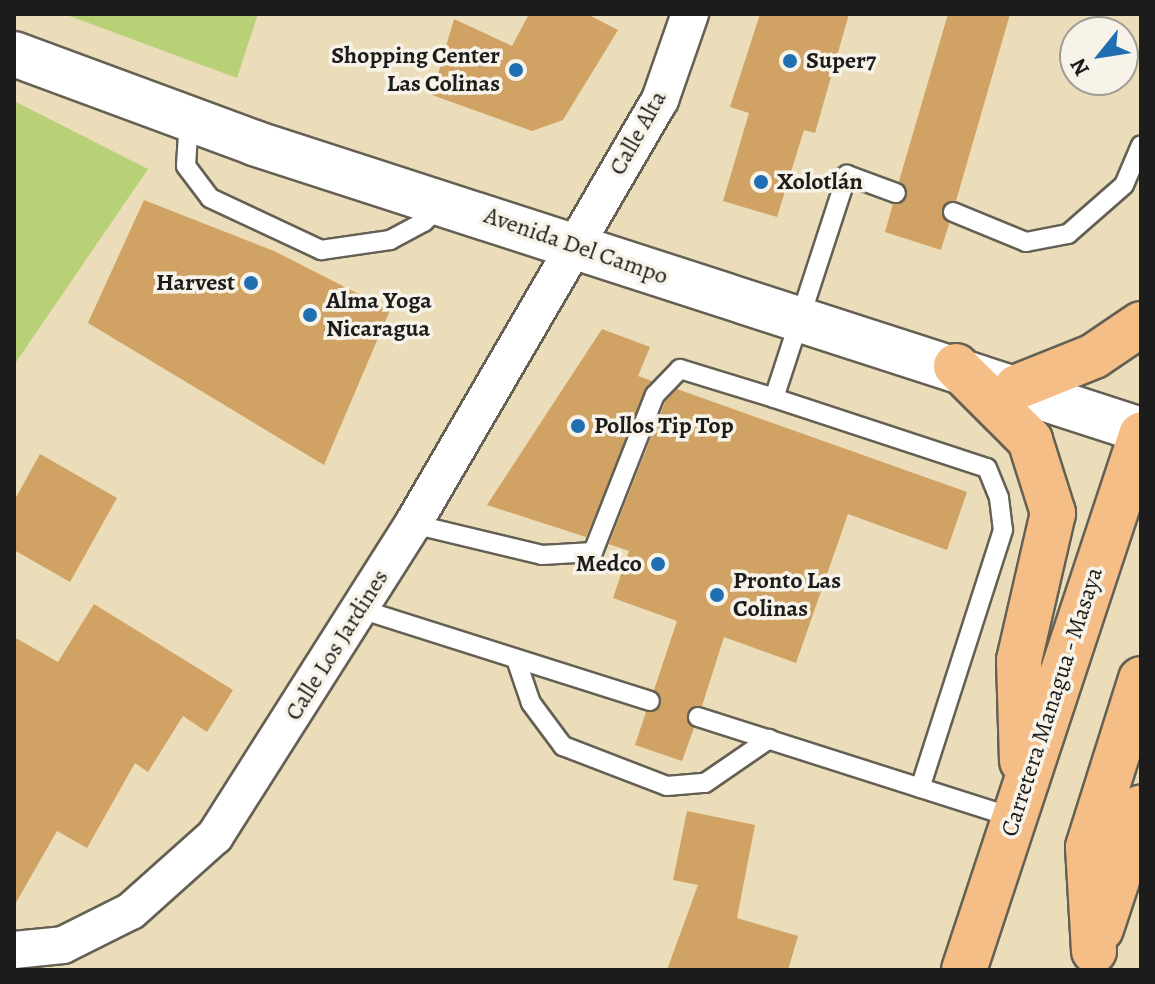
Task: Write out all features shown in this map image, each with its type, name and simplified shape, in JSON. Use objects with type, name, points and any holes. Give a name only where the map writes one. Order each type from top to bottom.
[{"type":"highway","points":[[1017,387],[1094,356],[1141,324]]},
{"type":"highway","points":[[956,366],[1030,440],[1053,513],[1019,660],[1018,806]]},
{"type":"highway","name":"Carretera Managua - Masaya","points":[[964,970],[1141,432]]},
{"type":"highway","points":[[1091,961],[1088,847],[1141,679]]},
{"type":"highway","points":[[1091,961],[1141,807]]},
{"type":"street","name":"Calle Alta","points":[[573,246],[660,100],[690,14]]},
{"type":"street","name":"Avenida Del Campo","points":[[14,54],[189,118],[573,246],[956,366],[1141,432]]},
{"type":"street","name":"Calle Los Jardines","points":[[14,950],[63,945],[131,911],[215,836],[413,524],[573,246]]},
{"type":"lane","points":[[189,118],[186,166],[210,198],[321,250],[390,240],[424,222],[444,201]]},
{"type":"lane","points":[[953,212],[1026,242],[1068,234],[1124,185],[1141,145]]},
{"type":"lane","points":[[774,398],[796,318],[847,175],[896,193]]},
{"type":"lane","points":[[413,524],[542,555],[593,552],[655,395],[680,369],[987,468],[999,498],[1003,530],[920,788]]},
{"type":"lane","points":[[360,609],[650,701]]},
{"type":"lane","points":[[516,659],[531,703],[563,746],[667,786],[705,783],[769,739]]},
{"type":"lane","points":[[698,717],[920,788],[1018,806]]},
{"type":"green space","points":[[64,14],[258,14],[237,78]]},
{"type":"green space","points":[[14,101],[148,169],[14,365]]},
{"type":"building","name":"Shopping Center Las Colinas","points":[[529,14],[587,14],[618,30],[563,120],[532,131],[432,95],[454,19],[512,46]]},
{"type":"building","name":"Super7","points":[[760,14],[849,14],[815,133],[804,130],[777,217],[723,201],[749,113],[730,107]]},
{"type":"building","points":[[948,14],[1010,14],[956,201],[942,208],[949,224],[941,250],[885,232],[893,204],[907,196],[899,181]]},
{"type":"building","points":[[144,200],[274,251],[390,310],[324,465],[88,323]]},
{"type":"building","name":"Pollos Tip Top","points":[[602,329],[650,347],[638,376],[652,381],[586,537],[487,505]]},
{"type":"building","points":[[677,389],[967,492],[947,550],[848,514],[796,663],[724,637],[702,706],[687,713],[694,728],[682,761],[635,745],[646,712],[661,705],[654,690],[677,621],[613,598],[629,551],[609,544],[665,402]]},
{"type":"building","points":[[40,454],[117,498],[70,582],[14,550],[14,501]]},
{"type":"building","points":[[94,604],[233,690],[207,732],[183,716],[148,772],[135,763],[87,848],[57,831],[14,906],[14,637],[58,662]]},
{"type":"building","points":[[687,811],[755,825],[737,918],[798,936],[788,970],[667,970],[698,885],[673,880]]},
{"type":"place","name":"Super7","points":[[790,61]]},
{"type":"place","name":"Shopping Center Las Colinas","points":[[516,70]]},
{"type":"place","name":"Xolotlán","points":[[761,182]]},
{"type":"place","name":"Harvest","points":[[251,283]]},
{"type":"place","name":"Alma Yoga Nicaragua","points":[[310,315]]},
{"type":"place","name":"Pollos Tip Top","points":[[578,426]]},
{"type":"place","name":"Medco","points":[[658,564]]},
{"type":"place","name":"Pronto Las Colinas","points":[[717,595]]}]
